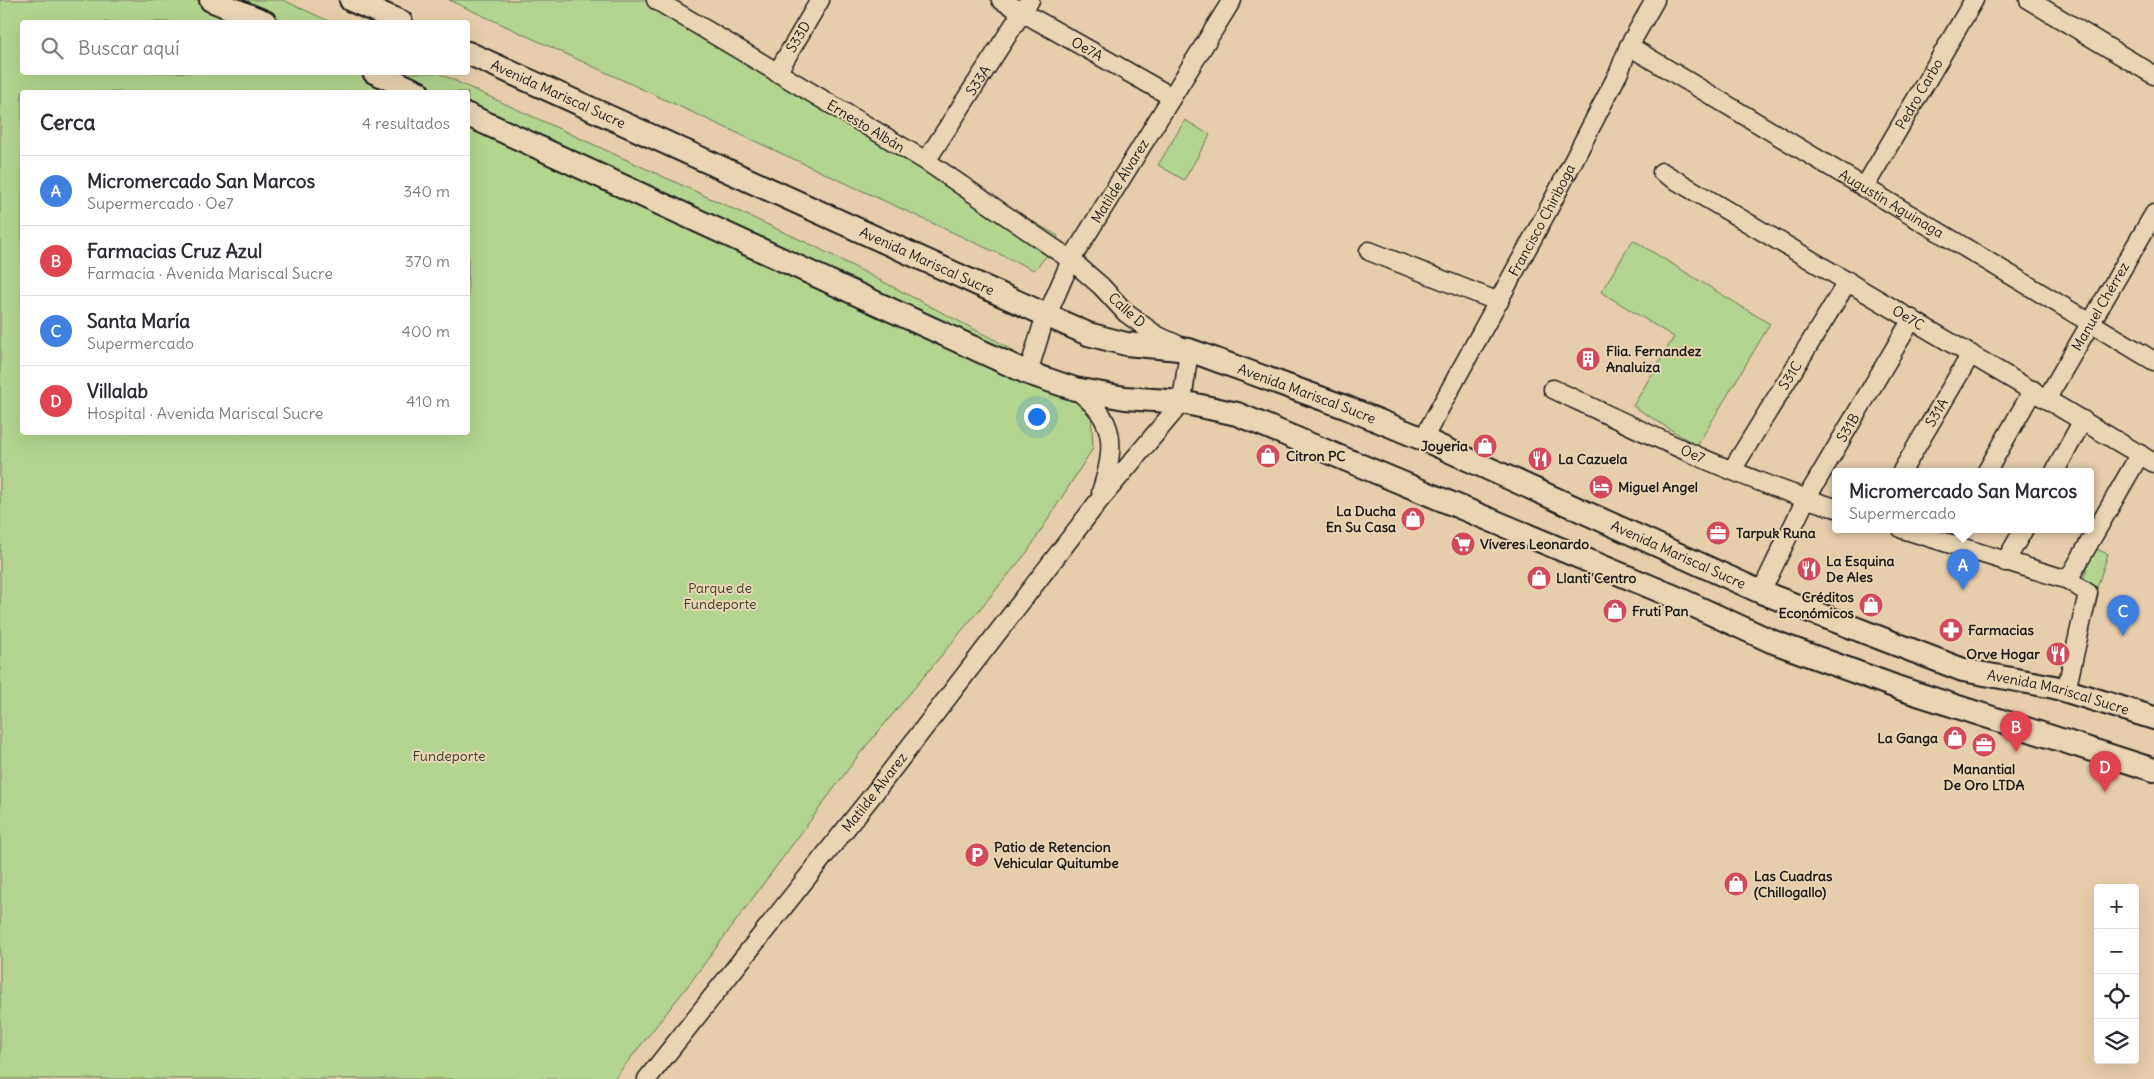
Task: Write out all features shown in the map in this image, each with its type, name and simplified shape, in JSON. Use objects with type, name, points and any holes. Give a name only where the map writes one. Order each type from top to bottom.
[{"type":"main road","points":[[211,0],[260,20]]},
{"type":"main road","points":[[351,0],[396,20]]},
{"type":"main road","name":"Avenida Mariscal Sucre","points":[[470,54],[1088,334],[1126,344],[1189,350],[1423,439],[1761,592],[1967,671],[2066,691],[2154,718]]},
{"type":"main road","points":[[381,75],[414,90]]},
{"type":"main road","points":[[470,116],[1028,372],[1075,389],[1125,398],[1182,402],[1237,414],[1675,597],[1771,641],[1911,692],[2154,770]]},
{"type":"main road","points":[[1967,671],[2154,731]]},
{"type":"street","name":"Ernesto Albán","points":[[656,0],[926,161],[1071,260]]},
{"type":"street","name":"S33D","points":[[777,73],[820,0]]},
{"type":"street","name":"Oe7A","points":[[1001,0],[1026,6],[1172,97]]},
{"type":"street","name":"Matilde Álvarez","points":[[1028,372],[1042,327],[1071,260],[1232,0]]},
{"type":"street","name":"Francisco Chiriboga","points":[[1423,439],[1499,302],[1614,81],[1629,46],[1655,0]]},
{"type":"street","name":"Pedro Carbo","points":[[1864,188],[1974,0]]},
{"type":"street","points":[[2029,0],[2154,75]]},
{"type":"street","name":"S33A","points":[[926,161],[1026,6]]},
{"type":"street","name":"Augustín Aguinaga","points":[[1629,46],[2154,361]]},
{"type":"street","name":"Oe7C","points":[[1662,172],[2147,458]]},
{"type":"street","name":"Manuel Chérrez","points":[[1989,468],[2091,322],[2154,214]]},
{"type":"street","points":[[1369,251],[1499,302]]},
{"type":"street","name":"Calle D","points":[[1071,260],[1101,286],[1126,313],[1156,335],[1189,350]]},
{"type":"street","name":"S31C","points":[[1732,470],[1848,281]]},
{"type":"street","name":"S31B","points":[[1761,592],[1806,499],[1912,319]]},
{"type":"street","points":[[1182,402],[1189,350]]},
{"type":"street","name":"S31A","points":[[1904,468],[1971,354]]},
{"type":"street","name":"Matilde Álvarez","points":[[1075,389],[1088,398],[1098,410],[1106,423],[1110,438],[1112,454],[1110,469],[1098,502]]},
{"type":"street","name":"Oe7","points":[[1553,389],[1732,470],[1806,499],[1832,507]]},
{"type":"street","name":"Matilde Álvarez","points":[[648,1079],[871,797],[1098,502],[1182,402]]},
{"type":"street","points":[[2057,468],[2083,420]]},
{"type":"street","points":[[2068,580],[2147,458]]},
{"type":"street","points":[[1930,533],[1951,536],[2005,562],[2068,580],[2088,593],[2066,691]]},
{"type":"street","points":[[2005,562],[2022,533]]},
{"type":"green space","name":"Fundeporte","points":[[0,0],[283,0],[327,20],[20,20],[20,75],[442,75],[814,246],[997,341],[1064,384],[1091,411],[1093,448],[1028,551],[858,756],[687,987],[614,1079],[0,1079]]},
{"type":"green space","points":[[449,0],[654,0],[1058,236],[1053,249],[1034,270]]},
{"type":"green space","points":[[1185,120],[1210,135],[1184,180],[1158,165]]},
{"type":"green space","points":[[1633,240],[1770,324],[1697,446],[1633,406],[1674,337],[1601,292]]},
{"type":"green space","points":[[2094,548],[2108,554],[2095,594],[2081,586]]},
{"type":"place","name":"Flia. Fernandez Analuiza","points":[[1588,359]]},
{"type":"place","name":"Joyería","points":[[1485,446]]},
{"type":"place","name":"Citron PC","points":[[1268,456]]},
{"type":"place","name":"La Cazuela","points":[[1540,459]]},
{"type":"place","name":"Miguel Angel","points":[[1601,487]]},
{"type":"place","name":"La Ducha En Su Casa","points":[[1413,519]]},
{"type":"place","name":"Tarpuk Runa","points":[[1718,533]]},
{"type":"place","name":"Víveres Leonardo","points":[[1463,544]]},
{"type":"place","name":"La Esquina De Ales","points":[[1809,569]]},
{"type":"place","name":"Llanti Centro","points":[[1539,578]]},
{"type":"place","name":"Micromercado San Marcos","points":[[1963,590]]},
{"type":"place","name":"Créditos Económicos","points":[[1871,605]]},
{"type":"place","name":"Fruti Pan","points":[[1615,611]]},
{"type":"place","name":"Farmacias","points":[[1951,630]]},
{"type":"place","name":"Santa María","points":[[2123,636]]},
{"type":"place","name":"Orve Hogar","points":[[2058,654]]},
{"type":"place","name":"La Ganga","points":[[1955,738]]},
{"type":"place","name":"Manantial De Oro LTDA","points":[[1984,745]]},
{"type":"place","name":"Farmacias Cruz Azul","points":[[2016,752]]},
{"type":"place","name":"Villalab","points":[[2105,792]]},
{"type":"place","name":"Patio de Retencion Vehicular Quitumbe","points":[[977,855]]},
{"type":"place","name":"Las Cuadras (Chillogallo)","points":[[1736,884]]},
{"type":"park label","name":"Parque de Fundeporte","points":[[720,596]]}]
